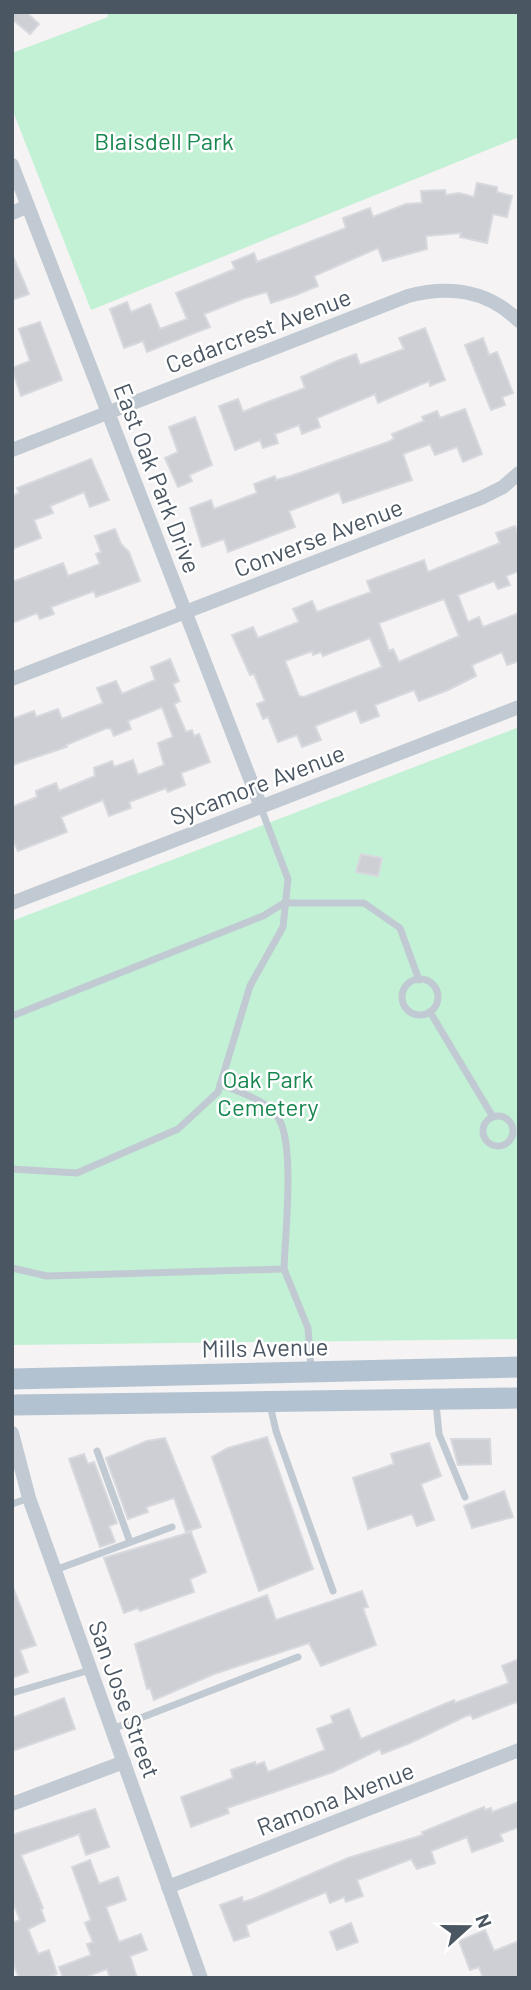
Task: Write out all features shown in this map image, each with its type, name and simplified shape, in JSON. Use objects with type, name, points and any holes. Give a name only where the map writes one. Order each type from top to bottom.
[{"type":"main road","name":"Mills Avenue","points":[[12,1378],[519,1367]]},
{"type":"main road","points":[[12,1405],[519,1398]]},
{"type":"street","name":"East Oak Park Drive","points":[[12,165],[261,807]]},
{"type":"street","points":[[12,213],[29,206]]},
{"type":"street","name":"Cedarcrest Avenue","points":[[12,450],[408,296],[430,290],[472,293],[492,299],[519,321]]},
{"type":"street","name":"Converse Avenue","points":[[12,679],[481,498],[503,487],[519,473]]},
{"type":"street","name":"Sycamore Avenue","points":[[12,903],[519,707]]},
{"type":"street","name":"San Jose Street","points":[[12,1433],[29,1498],[201,1978]]},
{"type":"street","name":"Ramona Avenue","points":[[168,1887],[519,1750]]},
{"type":"street","points":[[12,1804],[124,1762]]},
{"type":"lane","points":[[12,1169],[77,1174],[178,1129],[218,1092],[250,985],[283,927],[288,879],[261,807]]},
{"type":"lane","points":[[12,1016],[263,916],[284,903],[364,903],[400,928],[419,979],[435,986],[439,997],[435,1008],[430,1012],[415,1015],[405,1009],[401,998],[404,987],[419,979]]},
{"type":"lane","points":[[430,1012],[493,1117]]},
{"type":"lane","points":[[220,1084],[252,1097],[279,1118],[286,1142],[284,1269],[308,1328],[312,1372]]},
{"type":"lane","points":[[493,1117],[506,1117],[513,1125],[513,1134],[508,1142],[500,1146],[490,1144],[484,1136],[484,1127],[493,1117]]},
{"type":"lane","points":[[12,1268],[47,1276],[284,1269]]},
{"type":"lane","points":[[436,1399],[439,1434],[465,1497]]},
{"type":"lane","points":[[270,1401],[276,1431],[333,1591]]},
{"type":"lane","points":[[97,1451],[130,1542]]},
{"type":"lane","points":[[12,1504],[29,1498]]},
{"type":"lane","points":[[55,1570],[172,1527]]},
{"type":"lane","points":[[112,1729],[298,1657]]},
{"type":"lane","points":[[12,1693],[90,1670]]},
{"type":"green space","name":"Blaisdell Park","points":[[107,12],[519,12],[519,137],[91,310],[12,109],[12,53],[108,17]]},
{"type":"green space","name":"Oak Park Cemetery","points":[[519,727],[519,1339],[12,1345],[12,921]]},
{"type":"building","points":[[12,12],[26,12],[39,24],[30,34],[12,19]]},
{"type":"building","points":[[477,183],[497,187],[497,192],[512,196],[507,217],[493,214],[487,243],[460,237],[461,233],[426,236],[427,249],[383,261],[378,248],[314,276],[318,286],[296,295],[271,303],[267,292],[245,298],[204,314],[210,327],[147,352],[143,341],[124,348],[110,309],[127,302],[131,312],[150,304],[160,329],[187,319],[176,293],[235,269],[232,262],[254,253],[257,262],[346,228],[343,218],[370,208],[373,217],[406,204],[422,203],[421,191],[445,190],[446,195],[459,193],[474,197]]},
{"type":"building","points":[[12,254],[29,294],[12,300]]},
{"type":"building","points":[[40,322],[62,380],[21,396],[12,368],[30,361],[19,329]]},
{"type":"building","points":[[425,328],[445,380],[430,386],[429,381],[378,403],[375,394],[317,418],[320,427],[302,434],[299,425],[275,434],[278,443],[263,448],[260,440],[235,450],[219,406],[238,399],[243,412],[305,388],[301,377],[337,361],[356,354],[360,365],[404,349],[399,338]]},
{"type":"building","points":[[483,338],[489,355],[497,352],[513,393],[502,397],[505,405],[491,410],[465,345]]},
{"type":"building","points":[[465,409],[482,454],[463,462],[457,447],[435,455],[430,444],[403,454],[412,480],[343,503],[339,492],[289,511],[295,527],[228,552],[224,539],[202,547],[190,508],[211,500],[214,509],[257,493],[254,484],[275,476],[276,480],[291,476],[388,442],[394,439],[392,434],[424,421],[422,417],[437,411],[440,418]]},
{"type":"building","points":[[195,417],[212,465],[189,475],[192,481],[178,487],[165,458],[178,452],[169,427]]},
{"type":"building","points":[[91,459],[109,500],[90,507],[84,492],[50,506],[53,513],[34,520],[41,538],[12,549],[12,496],[19,493],[17,488]]},
{"type":"building","points":[[515,526],[519,536],[519,571],[506,576],[510,585],[498,589],[494,581],[458,595],[468,622],[479,617],[483,627],[519,613],[519,661],[507,665],[502,652],[472,665],[476,676],[448,690],[419,701],[414,690],[375,705],[379,716],[361,723],[356,710],[315,726],[321,740],[302,747],[297,735],[278,742],[268,717],[263,719],[257,704],[265,701],[254,674],[250,675],[232,635],[253,627],[258,638],[299,622],[293,609],[312,601],[317,612],[371,592],[367,581],[424,560],[428,572],[500,543],[496,533]],"holes":[[[444,599],[459,636],[399,662],[393,649],[389,651],[379,623]],[[370,638],[382,667],[304,697],[299,696],[285,661],[312,651],[313,655],[321,652],[323,656]]]},
{"type":"building","points":[[115,529],[121,544],[129,552],[140,581],[96,597],[94,591],[51,607],[54,614],[40,619],[37,613],[12,623],[12,582],[63,563],[68,576],[100,564],[96,554],[101,552],[95,536]]},
{"type":"building","points":[[170,659],[179,681],[173,684],[180,701],[174,704],[186,732],[192,730],[194,736],[199,734],[210,762],[181,773],[185,785],[168,792],[166,788],[129,802],[131,808],[109,816],[103,800],[61,817],[67,832],[18,851],[12,837],[12,807],[37,797],[36,791],[56,783],[59,791],[95,776],[94,768],[112,761],[114,767],[133,760],[138,775],[164,765],[158,743],[173,737],[162,707],[128,721],[131,729],[114,736],[111,729],[107,728],[66,745],[67,747],[12,765],[12,719],[34,711],[36,717],[58,709],[62,719],[103,703],[97,688],[116,681],[122,694],[155,680],[151,667]]},
{"type":"building","points":[[361,854],[382,858],[378,876],[356,872]]},
{"type":"building","points":[[267,1437],[313,1569],[259,1591],[212,1457],[228,1448]]},
{"type":"building","points":[[165,1438],[201,1527],[186,1532],[174,1498],[146,1507],[148,1512],[128,1519],[106,1458],[147,1441]]},
{"type":"building","points":[[451,1439],[490,1439],[491,1464],[458,1465]]},
{"type":"building","points":[[429,1443],[441,1476],[421,1484],[434,1520],[417,1526],[412,1514],[368,1529],[353,1478],[394,1464],[391,1454]]},
{"type":"building","points":[[84,1454],[88,1464],[94,1462],[117,1523],[109,1526],[115,1542],[100,1547],[69,1459]]},
{"type":"building","points":[[504,1491],[513,1517],[472,1528],[464,1506]]},
{"type":"building","points":[[191,1532],[206,1572],[190,1579],[194,1592],[140,1611],[138,1608],[124,1613],[104,1558]]},
{"type":"building","points":[[12,1585],[36,1645],[20,1650],[28,1672],[12,1678]]},
{"type":"building","points":[[362,1591],[368,1607],[363,1608],[376,1645],[321,1666],[309,1643],[214,1674],[154,1700],[150,1688],[147,1689],[135,1644],[267,1595],[276,1620]]},
{"type":"building","points":[[519,1659],[519,1706],[516,1702],[473,1719],[471,1715],[466,1716],[382,1754],[380,1749],[333,1772],[227,1808],[229,1813],[191,1827],[181,1797],[233,1778],[231,1770],[255,1762],[256,1765],[264,1762],[268,1772],[325,1750],[317,1729],[333,1723],[331,1716],[349,1709],[361,1739],[454,1700],[455,1703],[509,1683],[502,1666]]},
{"type":"building","points":[[64,1698],[75,1729],[12,1751],[12,1718]]},
{"type":"building","points":[[519,1802],[519,1827],[500,1834],[503,1841],[472,1852],[467,1837],[431,1851],[435,1863],[417,1869],[411,1859],[357,1880],[363,1896],[346,1902],[344,1897],[330,1903],[326,1892],[246,1925],[249,1936],[234,1941],[220,1905],[242,1897],[243,1902],[253,1899],[348,1858],[423,1835],[422,1832],[484,1807],[485,1810],[491,1808],[492,1812]]},
{"type":"building","points":[[95,1809],[109,1847],[86,1855],[79,1834],[21,1855],[43,1908],[41,1909],[45,1921],[28,1929],[38,1954],[49,1950],[57,1974],[47,1978],[19,1978],[12,1960],[12,1923],[20,1920],[12,1900],[12,1835]]},
{"type":"building","points":[[90,1860],[99,1884],[118,1877],[126,1900],[106,1907],[119,1942],[141,1934],[147,1950],[130,1956],[137,1978],[110,1978],[107,1969],[83,1978],[63,1978],[59,1967],[91,1955],[87,1944],[93,1942],[85,1923],[91,1920],[72,1867]]},
{"type":"building","points":[[351,1923],[358,1942],[337,1950],[330,1932]]},
{"type":"building","points":[[485,1930],[494,1951],[519,1941],[519,1978],[483,1978],[479,1967],[470,1970],[459,1941]]}]
